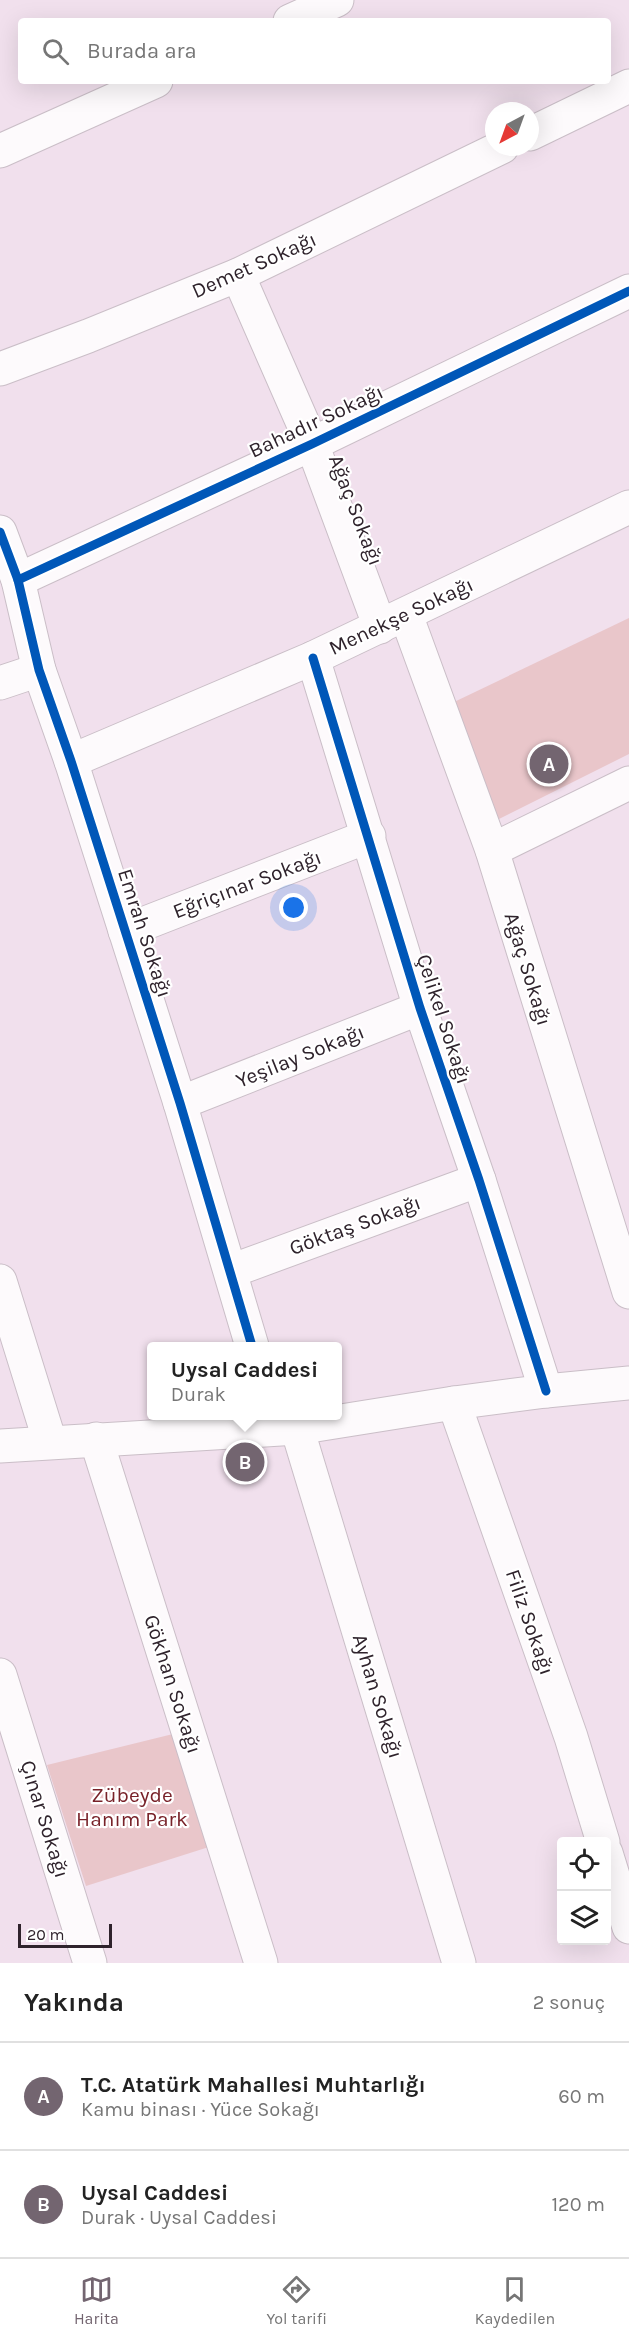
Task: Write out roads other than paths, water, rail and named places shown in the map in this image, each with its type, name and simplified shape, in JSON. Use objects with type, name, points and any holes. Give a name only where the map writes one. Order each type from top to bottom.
[{"type":"street","points":[[297,18],[336,0]]},
{"type":"street","points":[[0,151],[149,84]]},
{"type":"street","points":[[539,130],[629,86]]},
{"type":"street","name":"Demet Sokağı","points":[[0,369],[238,275],[485,155]]},
{"type":"street","name":"Ağaç Sokağı","points":[[238,275],[393,621],[492,850],[629,1292]]},
{"type":"street","name":"Bahadır Sokağı","points":[[18,580],[312,444],[629,291]]},
{"type":"street","name":"Menekşe Sokağı","points":[[71,761],[313,658],[629,507]]},
{"type":"street","name":"Emrah Sokağı","points":[[0,532],[18,580],[39,670],[71,761],[180,1103],[251,1342]]},
{"type":"street","name":"Çelikel Sokağı","points":[[313,658],[420,1008],[479,1180],[546,1390]]},
{"type":"street","points":[[0,683],[39,670]]},
{"type":"street","points":[[492,850],[629,783]]},
{"type":"street","name":"Eğriçınar Sokağı","points":[[125,931],[369,836]]},
{"type":"street","name":"Yeşilay Sokağı","points":[[180,1103],[420,1008]]},
{"type":"street","name":"Göktaş Sokağı","points":[[231,1270],[479,1180]]},
{"type":"street","points":[[0,1281],[50,1442]]},
{"type":"street","points":[[342,1417],[546,1390],[629,1383]]},
{"type":"street","name":"Filiz Sokağı","points":[[454,1403],[571,1737],[601,1837]]},
{"type":"street","points":[[0,1446],[281,1425],[320,1420]]},
{"type":"street","name":"Ayhan Sokağı","points":[[281,1425],[459,1963]]},
{"type":"street","name":"Gökhan Sokağı","points":[[96,1439],[261,1963]]},
{"type":"street","name":"Çınar Sokağı","points":[[0,1675],[90,1963]]},
{"type":"street","points":[[611,1869],[629,1927]]},
{"type":"place","name":"T.C. Atatürk Mahallesi Muhtarlığı","points":[[549,764]]},
{"type":"place","name":"Uysal Caddesi","points":[[245,1462]]},
{"type":"park label","name":"Zübeyde Hanım Park","points":[[132,1807]]}]
